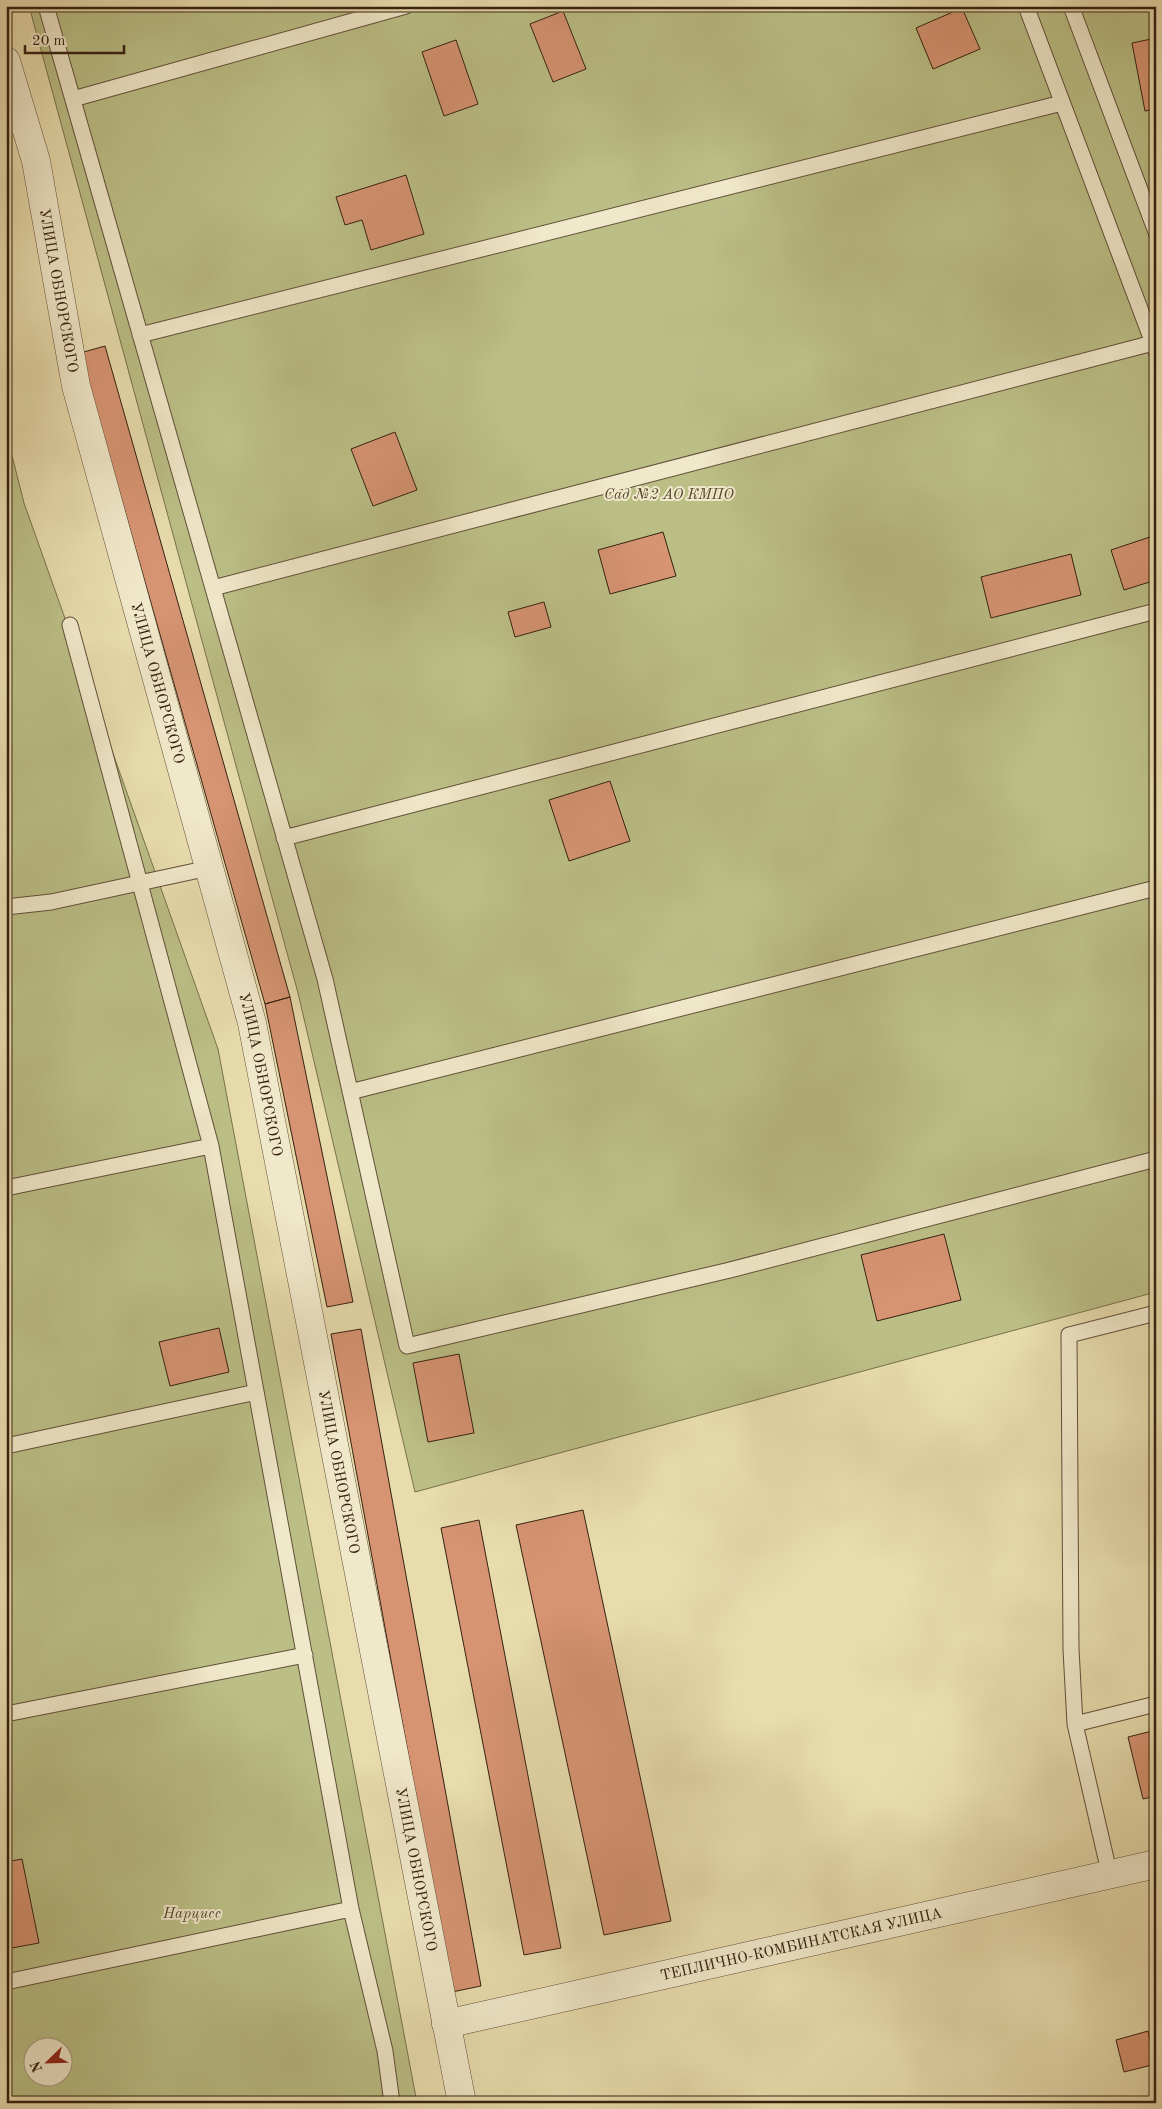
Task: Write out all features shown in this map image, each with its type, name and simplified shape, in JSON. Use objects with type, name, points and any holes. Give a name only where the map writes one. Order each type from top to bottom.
[{"type":"street","name":"УЛИЦА ОБНОРСКОГО","points":[[6,61],[36,161],[76,386],[252,1022],[462,2103]]},
{"type":"street","name":"ТЕПЛИЧНО-КОМБИНАТСКАЯ УЛИЦА","points":[[446,2024],[1110,1876],[1156,1864]]},
{"type":"lane","points":[[46,6],[325,979],[407,1346],[730,1270],[1156,1159]]},
{"type":"lane","points":[[73,99],[406,6]]},
{"type":"lane","points":[[212,588],[1154,347],[1026,6]]},
{"type":"lane","points":[[1071,6],[1156,232]]},
{"type":"lane","points":[[140,335],[1062,103]]},
{"type":"lane","points":[[284,838],[1156,611]]},
{"type":"lane","points":[[70,625],[211,1146],[351,1909],[385,2051],[392,2103]]},
{"type":"lane","points":[[6,907],[51,902],[209,868]]},
{"type":"lane","points":[[350,1092],[1156,888]]},
{"type":"lane","points":[[6,1188],[211,1146]]},
{"type":"lane","points":[[1110,1876],[1075,1724],[1072,1649],[1069,1334],[1156,1313]]},
{"type":"lane","points":[[6,1446],[256,1392]]},
{"type":"lane","points":[[6,1714],[305,1655]]},
{"type":"lane","points":[[1075,1724],[1156,1704]]},
{"type":"lane","points":[[6,1982],[351,1909]]},
{"type":"green space","name":"Сад №2 АО КМПО","points":[[29,6],[1156,6],[1156,1292],[415,1492],[298,993]]},
{"type":"green space","name":"Нарцисс","points":[[6,432],[24,503],[218,1049],[417,2103],[6,2103]]},
{"type":"building","points":[[962,8],[980,49],[933,69],[916,28]]},
{"type":"building","points":[[563,11],[586,69],[553,82],[530,24]]},
{"type":"building","points":[[1156,38],[1156,109],[1145,111],[1132,43]]},
{"type":"building","points":[[456,40],[478,104],[444,116],[422,52]]},
{"type":"building","points":[[406,175],[424,234],[371,250],[362,220],[345,225],[336,197]]},
{"type":"building","points":[[105,346],[290,997],[265,1004],[80,353]]},
{"type":"building","points":[[395,432],[417,490],[373,506],[351,449]]},
{"type":"building","points":[[663,532],[676,576],[610,594],[598,550]]},
{"type":"building","points":[[1156,535],[1156,580],[1124,590],[1111,550]]},
{"type":"building","points":[[1071,554],[1081,595],[991,618],[981,577]]},
{"type":"building","points":[[544,602],[551,627],[515,637],[508,612]]},
{"type":"building","points":[[610,781],[630,841],[569,861],[549,800]]},
{"type":"building","points":[[290,997],[353,1302],[327,1307],[265,1004]]},
{"type":"building","points":[[944,1234],[961,1300],[877,1321],[861,1255]]},
{"type":"building","points":[[219,1328],[229,1372],[170,1386],[159,1342]]},
{"type":"building","points":[[361,1329],[481,1986],[452,1992],[331,1334]]},
{"type":"building","points":[[459,1354],[474,1433],[428,1442],[413,1363]]},
{"type":"building","points":[[583,1510],[671,1921],[604,1935],[516,1525]]},
{"type":"building","points":[[479,1520],[561,1948],[524,1955],[441,1528]]},
{"type":"building","points":[[1156,1730],[1156,1796],[1143,1799],[1128,1737]]},
{"type":"building","points":[[22,1859],[39,1943],[6,1949],[6,1862]]},
{"type":"building","points":[[1148,2031],[1156,2064],[1124,2072],[1116,2040]]}]
